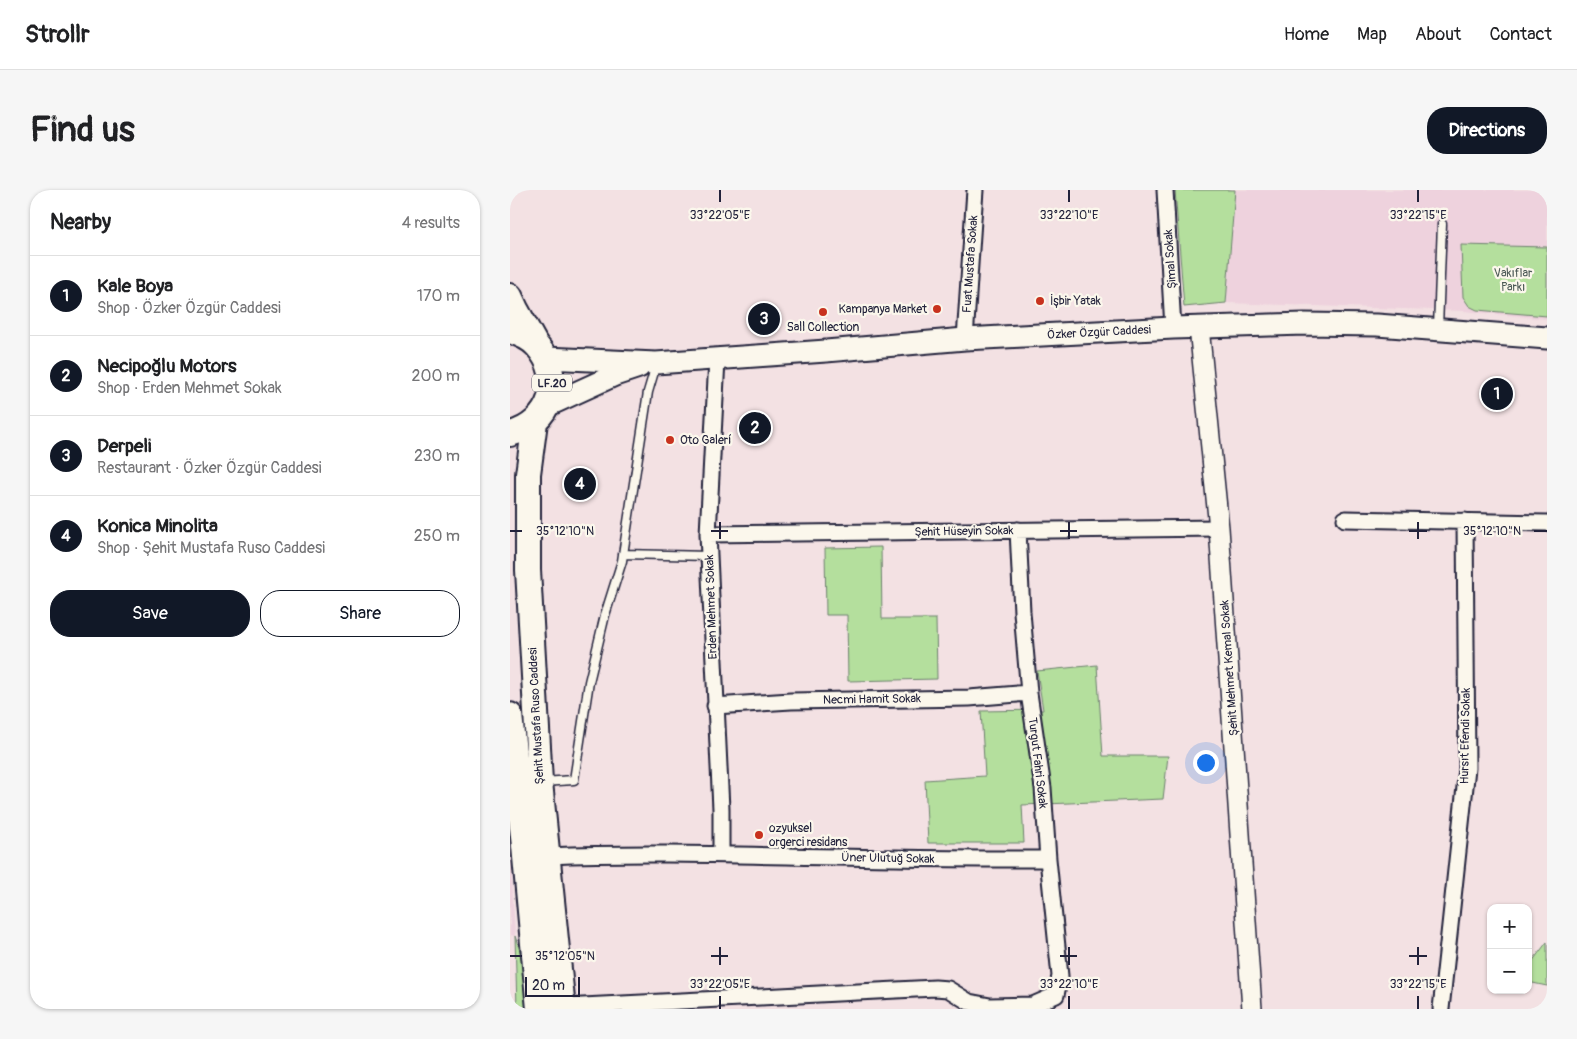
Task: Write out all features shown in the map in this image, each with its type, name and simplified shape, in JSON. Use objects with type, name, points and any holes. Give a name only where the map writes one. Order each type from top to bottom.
[{"type":"main road","name":"LF.20","points":[[510,296],[552,374],[552,390],[541,414]]},
{"type":"main road","name":"Özker Özgür Caddesi","points":[[541,351],[654,363],[965,339],[1173,328],[1304,324],[1378,325],[1547,338]]},
{"type":"main road","points":[[510,331],[524,336],[541,351]]},
{"type":"main road","name":"Özker Özgür Caddesi","points":[[541,414],[616,375],[654,363]]},
{"type":"main road","points":[[510,434],[520,432],[541,414]]},
{"type":"main road","name":"Şehit Mustafa Ruso Caddesi","points":[[541,414],[528,474],[527,532],[540,782],[563,1008]]},
{"type":"main road","name":"Şehit Mustafa Ruso Caddesi","points":[[510,716],[524,846],[538,1009]]},
{"type":"street","name":"Fuat Mustafa Sokak","points":[[965,339],[975,190]]},
{"type":"street","name":"Şimal Sokak","points":[[1165,190],[1173,328]]},
{"type":"street","name":"Şehit Mehmet Kemal Sokak","points":[[1198,327],[1219,528],[1252,1009]]},
{"type":"street","name":"Erden Mehmet Sokak","points":[[717,359],[708,534],[721,810],[721,854]]},
{"type":"street","points":[[1345,519],[1547,523]]},
{"type":"street","name":"Hursıt Efendi Sokak","points":[[1442,1009],[1467,768],[1465,521]]},
{"type":"street","name":"Şehit Hüseyin Sokak","points":[[708,534],[1219,528]]},
{"type":"street","name":"Turgut Fahri Sokak","points":[[959,1002],[990,1006],[1033,1005],[1056,995],[1060,976],[1043,788],[1029,693],[1022,612],[1018,530]]},
{"type":"street","name":"Necmi Hamit Sokak","points":[[715,706],[791,701],[969,698],[1029,693]]},
{"type":"street","name":"Üner Ulutuğ Sokak","points":[[548,856],[721,854],[1048,859]]},
{"type":"street","points":[[563,1008],[935,988],[948,989],[959,1002]]},
{"type":"lane","points":[[1438,330],[1442,224]]},
{"type":"lane","points":[[540,782],[574,780],[589,682],[605,615],[623,554],[654,363]]},
{"type":"lane","points":[[623,554],[709,556]]},
{"type":"shaded area","points":[[1235,190],[1547,190],[1547,319],[1463,311],[1226,303]]},
{"type":"shaded area","points":[[510,843],[515,936],[510,935]]},
{"type":"green space","points":[[1175,190],[1235,190],[1226,303],[1184,307]]},
{"type":"green space","name":"Vakıflar Parkı","points":[[1461,245],[1547,247],[1547,316],[1477,310],[1469,306],[1463,297]]},
{"type":"green space","points":[[881,547],[882,619],[936,619],[937,679],[848,681],[847,615],[826,615],[825,548]]},
{"type":"green space","points":[[1097,665],[1103,756],[1168,756],[1163,799],[1022,805],[1024,843],[928,843],[925,780],[985,776],[981,711],[1043,710],[1037,671]]},
{"type":"green space","points":[[515,936],[531,984],[534,1009],[517,1009]]},
{"type":"green space","points":[[1547,942],[1547,986],[1532,983],[1532,962]]},
{"type":"place","name":"İşbir Yatak","points":[[1040,301]]},
{"type":"place","name":"Kampanya Market","points":[[937,309]]},
{"type":"place","name":"Sall Collection","points":[[823,312]]},
{"type":"place","name":"Derpeli","points":[[764,319]]},
{"type":"place","name":"Kale Boya","points":[[1497,394]]},
{"type":"place","name":"Necipoğlu Motors","points":[[755,428]]},
{"type":"place","name":"Oto Galerí","points":[[670,440]]},
{"type":"place","name":"Konica Minolita","points":[[580,484]]},
{"type":"place","name":"ozyuksel orgerci residans","points":[[759,835]]}]
